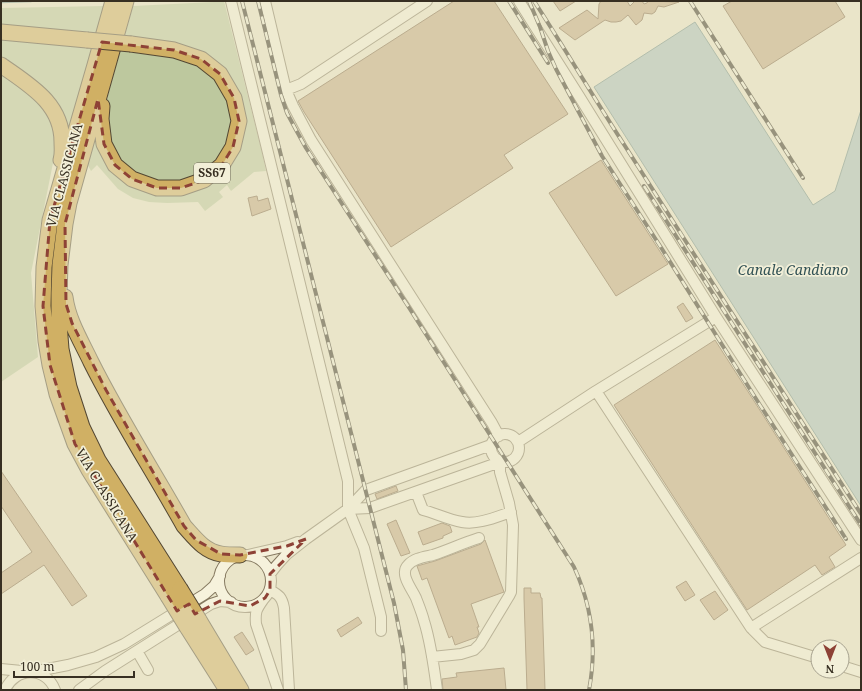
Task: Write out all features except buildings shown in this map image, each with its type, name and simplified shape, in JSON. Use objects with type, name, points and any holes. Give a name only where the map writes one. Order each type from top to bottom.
[{"type":"highway","name":"VIA CLASSICANA","points":[[113,1],[50,220],[44,267],[43,306],[46,341],[57,394],[75,444],[89,470],[174,592]]},
{"type":"highway","name":"VIA CLASSICANA","points":[[126,1],[69,204],[65,224],[60,265],[59,293],[61,349],[69,387],[82,427],[98,460],[193,624],[217,674],[227,690]]},
{"type":"highway","name":"SS67","points":[[1,32],[131,44],[174,50],[201,59],[220,74],[234,98],[238,121],[233,147],[222,165],[204,180],[181,188],[157,188],[132,179],[115,165],[104,144],[101,119],[107,69]]},
{"type":"highway","points":[[1,65],[37,91],[50,104],[57,116],[62,133],[62,155],[50,220]]},
{"type":"highway","points":[[65,224],[64,279],[66,304],[72,323],[106,390],[184,526],[196,540],[207,549],[221,554],[244,555]]},
{"type":"highway","name":"VIA CLASSICANA","points":[[193,624],[241,690]]},
{"type":"highway","points":[[217,674],[222,690]]},
{"type":"street","points":[[230,1],[348,481],[348,509],[364,548],[381,617],[381,631]]},
{"type":"street","points":[[265,1],[286,90],[311,140],[499,436]]},
{"type":"street","points":[[286,90],[301,84],[427,1]]},
{"type":"street","points":[[519,1],[716,317],[861,540]]},
{"type":"street","points":[[518,442],[596,391],[716,317]]},
{"type":"street","points":[[596,391],[751,628],[765,642],[810,656]]},
{"type":"street","points":[[348,509],[370,508],[500,462],[512,461],[519,451],[519,446],[515,438],[507,434],[503,434],[493,440],[491,445],[492,453],[496,460],[500,462]]},
{"type":"street","points":[[270,574],[287,554],[348,509],[366,490],[491,445]]},
{"type":"street","points":[[432,657],[461,654],[474,650],[480,644],[511,592],[513,525],[500,472],[500,462]]},
{"type":"street","points":[[416,492],[423,510],[463,523],[487,520],[511,512]]},
{"type":"street","points":[[437,690],[424,621],[413,592],[408,585],[405,570],[406,566],[416,560],[479,538]]},
{"type":"street","points":[[5,690],[16,676],[96,657],[124,644],[205,594],[214,586],[222,569],[233,558],[287,546],[306,539]]},
{"type":"street","points":[[244,555],[256,557],[262,561],[270,574],[271,582],[267,594],[257,608],[256,624],[278,690]]},
{"type":"street","points":[[751,628],[861,558]]},
{"type":"street","points":[[220,576],[220,584],[225,597],[238,605],[250,606],[258,603],[267,594]]},
{"type":"street","points":[[267,594],[280,596],[283,601],[289,690]]},
{"type":"street","points":[[79,690],[137,650],[211,604],[220,601],[231,602]]},
{"type":"street","points":[[137,650],[148,670]]},
{"type":"street","points":[[1,669],[40,674],[48,679],[54,685],[56,690]]},
{"type":"street","points":[[850,669],[861,672]]},
{"type":"highlighted area","points":[[102,42],[174,50],[201,59],[220,74],[234,98],[239,121],[233,147],[222,165],[204,180],[181,188],[157,188],[132,179],[115,165],[104,144],[98,99],[65,224],[66,304],[72,323],[106,390],[184,526],[196,540],[221,554],[240,555],[287,546],[306,539],[270,574],[270,590],[265,598],[250,606],[220,601],[195,614],[189,604],[177,611],[75,444],[50,365],[43,306],[50,220]]},
{"type":"green space","points":[[224,1],[266,171],[254,172],[231,191],[227,185],[219,192],[223,197],[205,211],[198,202],[149,202],[133,198],[118,189],[97,165],[91,171],[86,162],[95,131],[101,153],[173,195],[239,145],[228,75],[124,39],[133,6]]},
{"type":"green space","points":[[104,6],[96,38],[1,29],[1,8]]},
{"type":"green space","points":[[1,37],[92,48],[67,136],[1,61]]},
{"type":"green space","points":[[120,51],[176,58],[193,62],[207,69],[227,93],[233,124],[228,144],[218,161],[202,176],[185,183],[151,184],[115,160],[103,119]]},
{"type":"green space","points":[[1,74],[44,107],[55,129],[56,148],[31,273],[38,357],[1,382]]},
{"type":"water","name":"Canale Candiano","points":[[695,22],[813,205],[835,191],[861,110],[861,506],[594,87]]},
{"type":"waterway","points":[[1,2],[31,1]]},
{"type":"railway","points":[[242,1],[394,603],[403,650],[406,690]]},
{"type":"railway","points":[[258,1],[281,95],[287,113],[306,148],[574,567],[589,612],[593,643],[593,659],[589,690]]},
{"type":"railway","points":[[509,1],[548,63]]},
{"type":"railway","points":[[529,1],[556,69],[602,156],[846,539]]},
{"type":"railway","points":[[534,1],[613,128],[861,514]]},
{"type":"railway","points":[[690,1],[803,178]]},
{"type":"railway","points":[[644,186],[861,525]]}]
